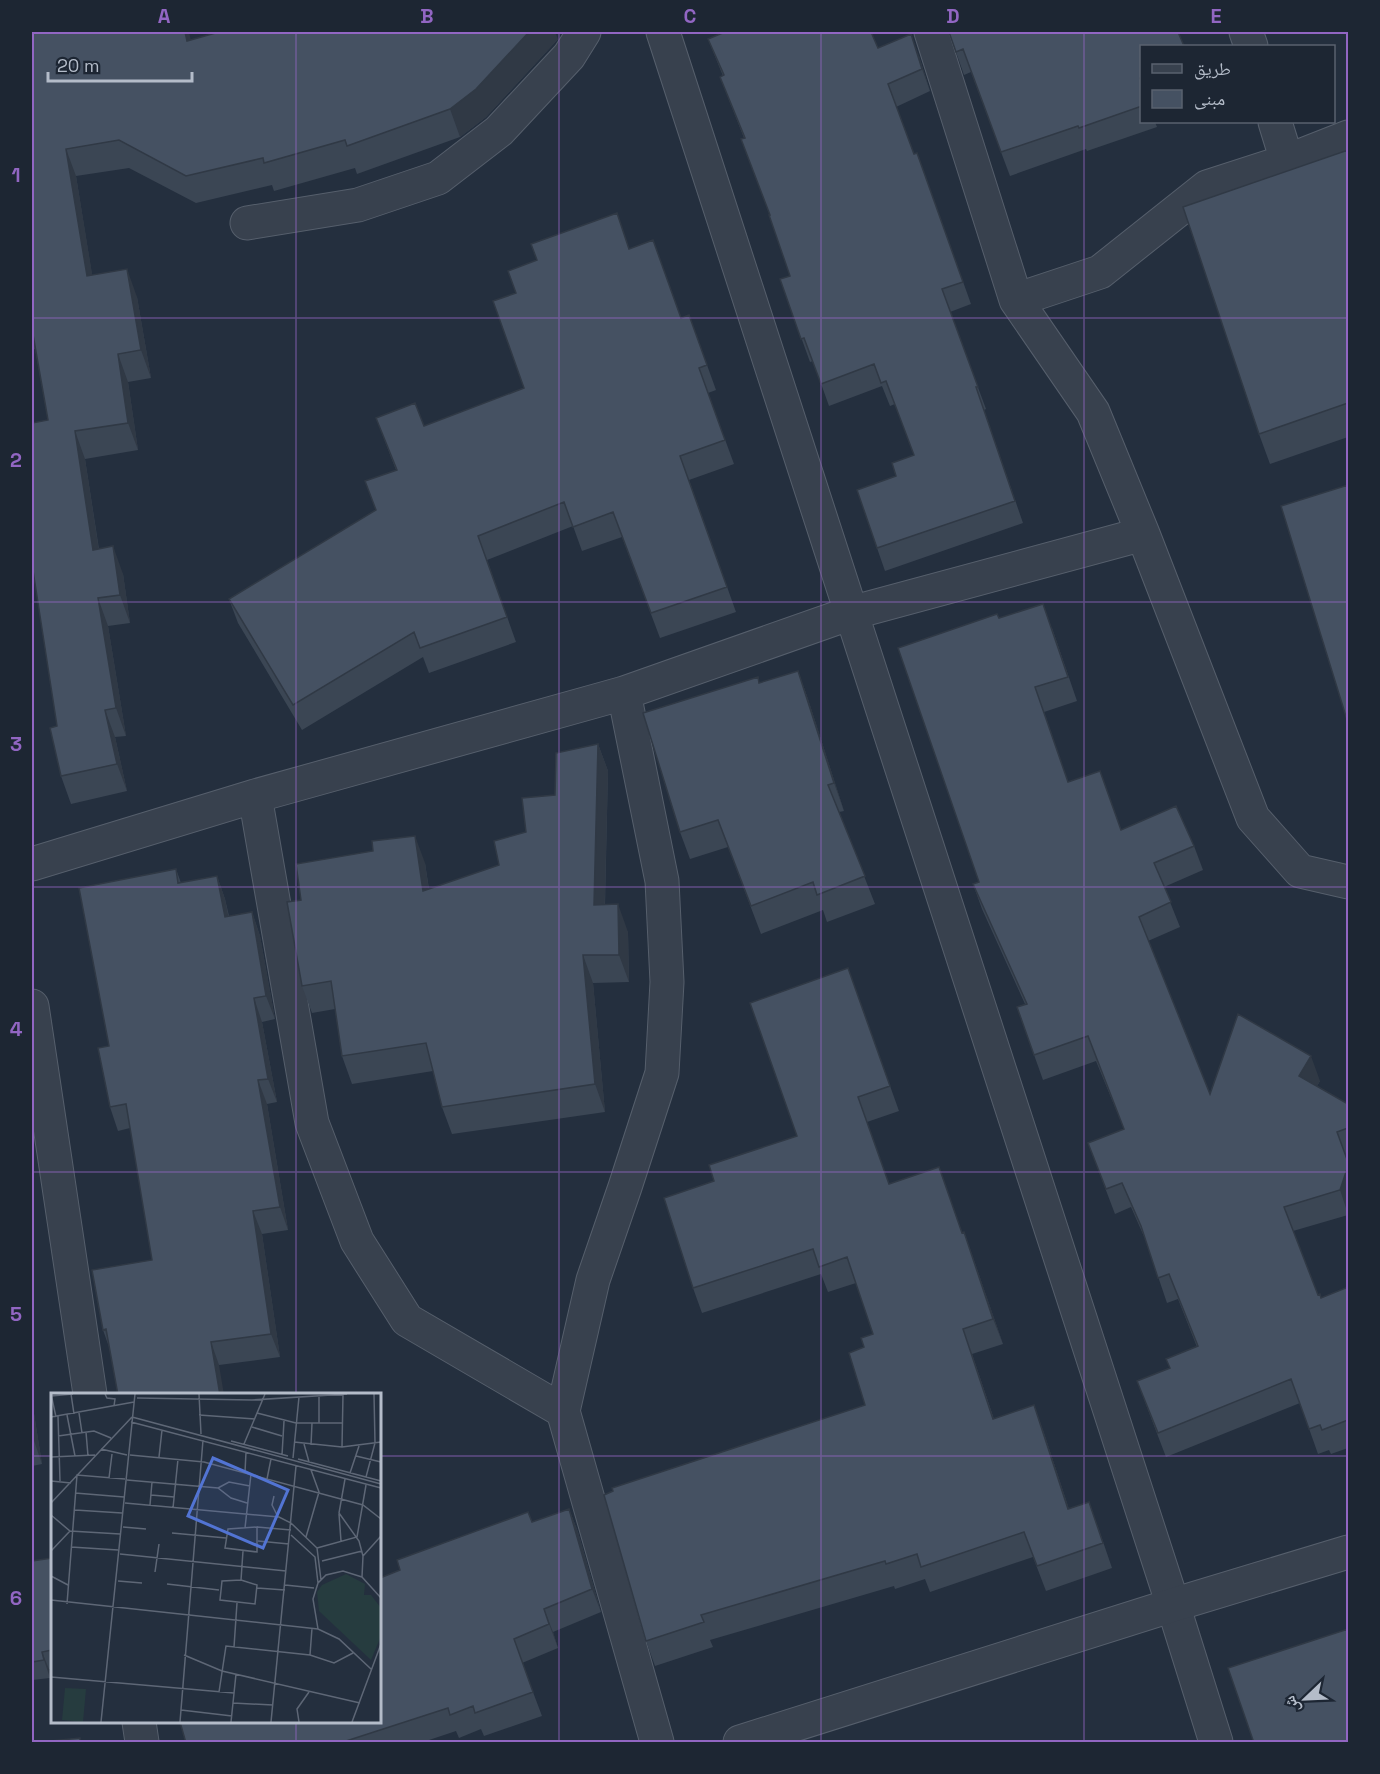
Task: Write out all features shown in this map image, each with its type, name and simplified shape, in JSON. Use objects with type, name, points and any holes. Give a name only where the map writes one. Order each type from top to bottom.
[{"type":"street","points":[[248,223],[358,205],[438,178],[499,131],[569,56],[584,32]]},
{"type":"street","points":[[663,32],[1216,1743]]},
{"type":"street","points":[[931,32],[1016,300],[1093,412],[1253,818],[1300,871],[1348,882]]},
{"type":"street","points":[[1275,123],[1287,161]]},
{"type":"street","points":[[1016,300],[1100,272],[1207,187],[1287,161],[1348,137]]},
{"type":"street","points":[[32,864],[255,796],[624,693],[851,613],[1143,534]]},
{"type":"street","points":[[624,693],[662,880],[667,982],[662,1073],[626,1187],[593,1280],[563,1411],[657,1743]]},
{"type":"street","points":[[255,796],[312,1123],[357,1241],[407,1320],[563,1411]]},
{"type":"street","points":[[32,1008],[90,1393]]},
{"type":"street","points":[[740,1743],[1173,1605],[1348,1552]]},
{"type":"street","points":[[138,1723],[142,1743]]},
{"type":"building","points":[[32,32],[185,32],[187,41],[219,32],[529,32],[476,89],[450,109],[347,146],[345,140],[264,163],[263,158],[186,176],[119,140],[66,149],[87,276],[127,269],[141,350],[118,354],[128,423],[75,431],[93,550],[113,546],[120,595],[98,598],[116,708],[105,710],[117,764],[61,776],[50,728],[57,726],[32,564],[32,423],[48,420],[32,329]]},
{"type":"building","points":[[725,32],[871,32],[878,48],[911,34],[922,69],[888,84],[914,154],[917,153],[963,282],[942,289],[978,387],[976,387],[1015,501],[877,548],[857,490],[896,476],[892,463],[914,455],[886,381],[881,383],[874,364],[821,384],[804,338],[801,339],[780,279],[790,276],[741,139],[745,138],[720,77],[724,75],[708,39]]},
{"type":"building","points":[[949,32],[1178,32],[1184,45],[1140,45],[1140,107],[1001,152],[963,49],[956,52]]},
{"type":"building","points":[[1348,150],[1348,403],[1259,434],[1183,207]]},
{"type":"building","points":[[617,213],[629,249],[653,240],[681,318],[689,315],[707,365],[699,368],[725,440],[680,456],[727,587],[651,613],[613,512],[573,527],[564,502],[478,536],[507,617],[420,648],[414,632],[293,705],[229,599],[376,510],[365,481],[397,470],[376,418],[415,403],[424,426],[524,388],[493,301],[516,293],[508,271],[537,260],[531,244]]},
{"type":"building","points":[[1348,485],[1348,723],[1281,506]]},
{"type":"building","points":[[1043,604],[1068,677],[1035,687],[1068,782],[1100,771],[1121,830],[1176,806],[1194,846],[1154,863],[1171,902],[1139,917],[1210,1094],[1238,1014],[1311,1056],[1299,1076],[1348,1104],[1348,1128],[1337,1132],[1348,1162],[1340,1190],[1284,1207],[1318,1295],[1320,1294],[1321,1298],[1348,1287],[1348,1420],[1322,1430],[1320,1425],[1309,1429],[1291,1379],[1158,1433],[1137,1381],[1170,1368],[1166,1359],[1198,1346],[1169,1274],[1158,1278],[1141,1226],[1122,1183],[1106,1189],[1088,1143],[1124,1129],[1088,1036],[1034,1055],[1017,1007],[1027,1004],[973,884],[979,882],[898,648],[997,614],[999,618]]},
{"type":"building","points":[[798,671],[834,783],[828,785],[865,876],[817,895],[813,882],[751,906],[718,820],[680,832],[643,713],[758,677],[759,683]]},
{"type":"building","points":[[598,744],[594,905],[618,904],[619,955],[583,955],[595,1084],[442,1107],[426,1043],[342,1056],[331,981],[302,986],[287,902],[301,900],[296,864],[373,851],[372,841],[415,836],[423,891],[499,865],[494,841],[526,832],[522,798],[555,795],[556,753]]},
{"type":"building","points":[[176,869],[178,883],[217,876],[225,917],[252,912],[266,996],[254,998],[268,1079],[258,1080],[280,1207],[253,1211],[271,1334],[211,1342],[220,1393],[118,1393],[92,1270],[152,1260],[126,1104],[110,1107],[98,1048],[109,1046],[79,888]]},
{"type":"building","points":[[848,968],[890,1086],[858,1097],[889,1184],[939,1167],[993,1319],[963,1329],[993,1419],[1034,1405],[1068,1509],[1089,1502],[1103,1543],[1037,1566],[1024,1532],[921,1567],[917,1554],[886,1564],[885,1561],[701,1615],[704,1622],[646,1641],[604,1495],[613,1491],[612,1488],[865,1405],[849,1353],[864,1347],[861,1338],[873,1334],[847,1257],[819,1267],[813,1249],[693,1288],[664,1198],[714,1181],[709,1165],[797,1136],[750,1003]]},
{"type":"building","points":[[569,1509],[592,1589],[544,1609],[549,1624],[514,1639],[533,1692],[475,1713],[473,1706],[450,1715],[448,1708],[340,1743],[186,1743],[180,1723],[381,1723],[381,1578],[400,1570],[397,1560],[528,1512],[532,1522]]},
{"type":"building","points":[[51,1558],[51,1650],[42,1652],[44,1660],[32,1662],[32,1561]]},
{"type":"building","points":[[1348,1629],[1348,1743],[1254,1743],[1228,1668]]},
{"type":"building","points":[[80,1738],[80,1743],[41,1743],[41,1742]]}]
